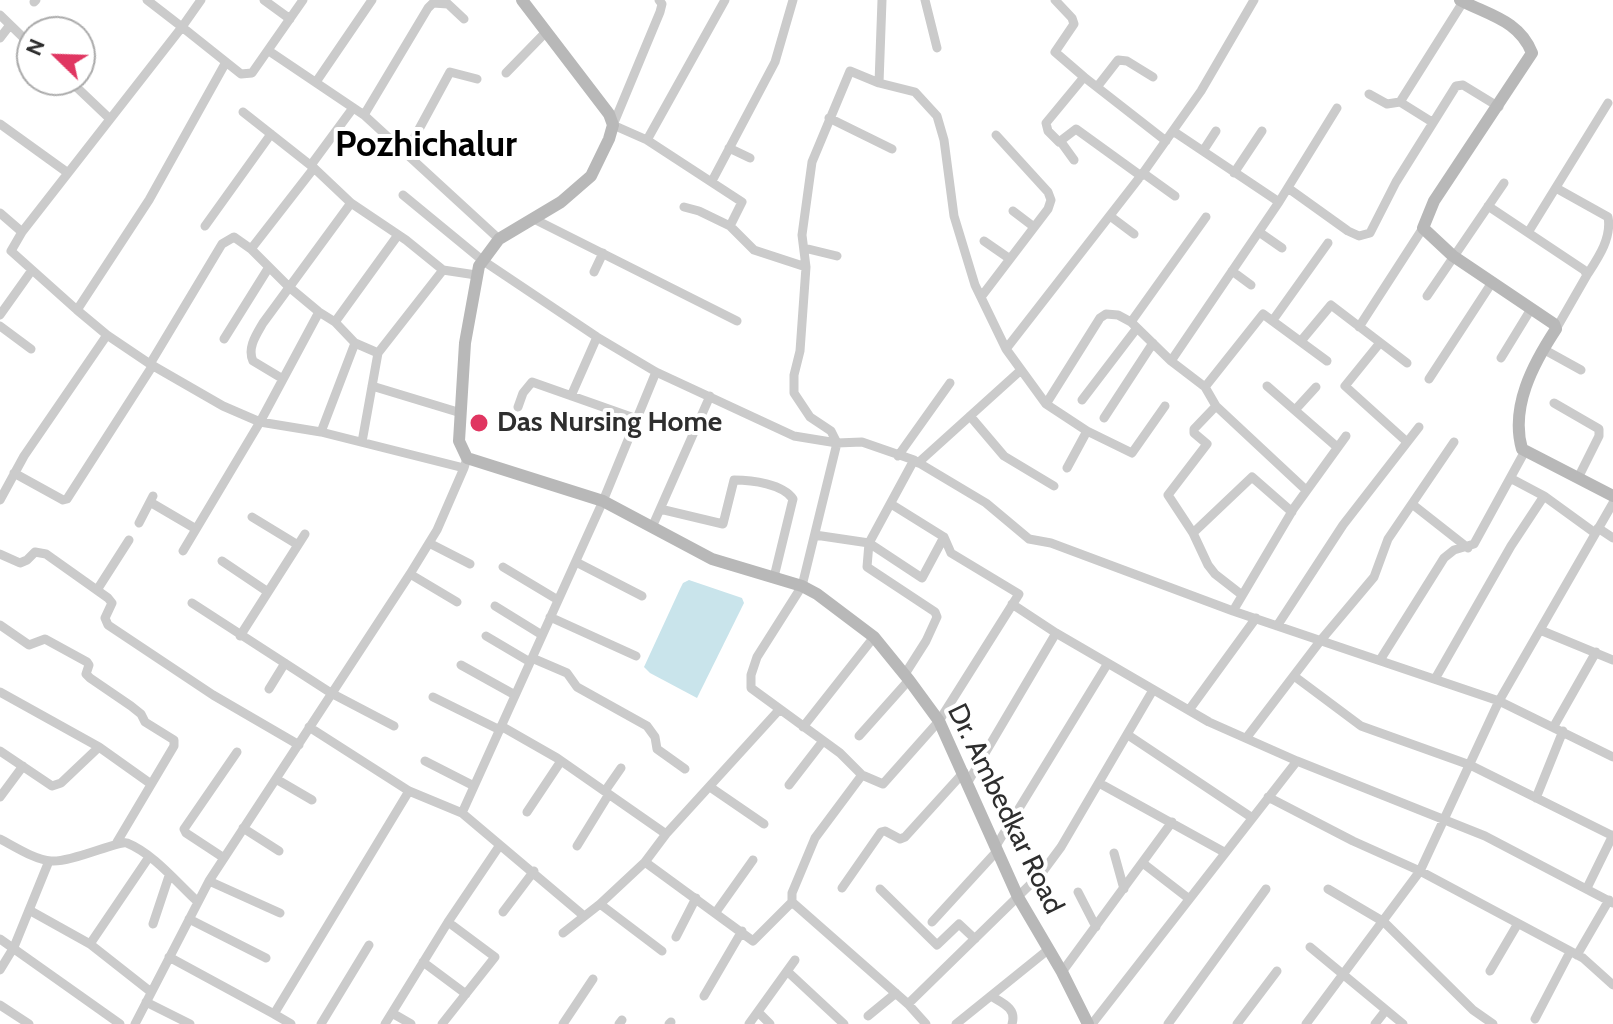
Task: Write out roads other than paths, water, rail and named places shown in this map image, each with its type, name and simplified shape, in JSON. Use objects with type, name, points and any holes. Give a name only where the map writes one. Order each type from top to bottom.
[{"type":"street","points":[[147,0],[241,74],[247,75],[269,51],[303,0]]},
{"type":"street","points":[[201,0],[10,250],[107,335],[223,406],[260,422],[466,463]]},
{"type":"street","points":[[264,0],[290,19]]},
{"type":"street","points":[[316,82],[372,0]]},
{"type":"street","points":[[522,0],[609,114],[613,125],[647,140],[742,202],[730,226]]},
{"type":"street","points":[[135,1024],[209,881],[429,543],[466,463],[459,441],[465,343],[476,275],[482,260],[499,239],[571,195],[591,176],[606,148],[660,12],[662,4],[659,0]]},
{"type":"street","points":[[647,140],[725,0]]},
{"type":"street","points":[[712,181],[775,62],[793,0]]},
{"type":"street","points":[[879,83],[882,0]]},
{"type":"street","points":[[925,0],[937,48]]},
{"type":"street","points":[[1055,0],[1074,24],[1055,52],[1166,141]]},
{"type":"street","points":[[1006,349],[1166,141],[1201,91],[1254,0]]},
{"type":"street","points":[[364,115],[432,1],[448,4],[464,19]]},
{"type":"street","points":[[1359,327],[1423,228],[1434,201],[1532,53],[1513,24],[1461,1],[1400,102]]},
{"type":"street","points":[[0,15],[16,31]]},
{"type":"street","points":[[0,38],[10,25]]},
{"type":"street","points":[[506,73],[545,33]]},
{"type":"street","points":[[269,51],[364,115],[499,239]]},
{"type":"street","points":[[1097,87],[1118,60],[1127,61],[1153,77]]},
{"type":"street","points":[[77,310],[149,200],[226,62]]},
{"type":"street","points":[[891,504],[944,537],[951,553],[1019,594],[939,721],[883,784],[862,775],[840,753],[751,688],[749,682],[757,657],[802,586],[837,443],[831,431],[810,417],[794,393],[806,267],[802,235],[812,162],[850,71],[879,83],[915,92],[937,116],[944,140],[954,216],[981,297],[1006,349],[1046,404],[1087,431],[1132,453],[1165,406]]},
{"type":"street","points":[[406,153],[450,72],[477,79]]},
{"type":"street","points":[[1074,160],[1045,125],[1084,77]]},
{"type":"street","points":[[1288,188],[1348,231],[1359,236],[1370,233],[1432,122],[1459,84],[1499,107]]},
{"type":"street","points":[[1369,94],[1387,104],[1400,102],[1432,122]]},
{"type":"street","points":[[86,96],[110,119]]},
{"type":"street","points":[[1529,231],[1608,103]]},
{"type":"street","points":[[251,249],[353,108]]},
{"type":"street","points":[[1171,361],[1279,202],[1337,108]]},
{"type":"street","points":[[243,112],[312,167],[351,203],[443,270],[476,275]]},
{"type":"street","points":[[829,118],[892,149]]},
{"type":"street","points":[[0,124],[68,173]]},
{"type":"street","points":[[1061,142],[1075,128],[1175,196]]},
{"type":"street","points":[[1173,131],[1279,202]]},
{"type":"street","points":[[1203,151],[1216,131]]},
{"type":"street","points":[[1234,173],[1262,131]]},
{"type":"street","points":[[205,226],[271,134]]},
{"type":"street","points":[[981,297],[1048,209],[1051,200],[1048,192],[996,135]]},
{"type":"street","points":[[729,148],[750,158]]},
{"type":"street","points":[[1427,296],[1504,183]]},
{"type":"street","points":[[1556,188],[1608,217],[1610,224],[1605,245],[1543,349],[1518,408],[1518,434],[1525,451],[1613,496]]},
{"type":"street","points":[[403,195],[482,260],[597,337],[656,372],[794,436],[837,443],[862,442],[916,462],[986,503],[1029,539],[1051,543],[1233,611],[1499,701],[1613,757]]},
{"type":"street","points":[[283,379],[257,365],[250,356],[257,333],[351,203]]},
{"type":"street","points":[[1488,206],[1529,231],[1587,275]]},
{"type":"street","points":[[684,207],[730,226],[754,250],[806,267]]},
{"type":"street","points":[[1013,211],[1034,227]]},
{"type":"street","points":[[0,213],[22,232]]},
{"type":"street","points":[[1110,216],[1134,234]]},
{"type":"street","points":[[1082,400],[1206,217]]},
{"type":"street","points":[[534,219],[737,321]]},
{"type":"street","points":[[1423,228],[1453,256],[1550,321],[1556,329]]},
{"type":"street","points":[[1259,232],[1282,248]]},
{"type":"street","points":[[335,322],[398,235]]},
{"type":"street","points":[[14,473],[52,495],[67,499],[152,364],[222,244],[234,237],[251,249],[289,287],[335,322],[355,343],[378,353]]},
{"type":"street","points":[[984,241],[1010,259]]},
{"type":"street","points":[[1273,320],[1328,243]]},
{"type":"street","points":[[804,248],[837,256]]},
{"type":"street","points":[[594,272],[603,253]]},
{"type":"street","points":[[224,339],[269,267]]},
{"type":"street","points":[[0,315],[32,270]]},
{"type":"street","points":[[362,442],[378,353],[443,270]]},
{"type":"street","points":[[1232,271],[1251,285]]},
{"type":"street","points":[[1429,379],[1491,284]]},
{"type":"street","points":[[1301,341],[1331,305],[1407,363]]},
{"type":"street","points":[[1501,358],[1531,309]]},
{"type":"street","points":[[183,551],[260,422],[319,312]]},
{"type":"street","points":[[1046,404],[1100,318],[1106,314],[1118,315],[1134,325],[1171,361],[1205,387],[1216,406],[1306,490]]},
{"type":"street","points":[[1205,387],[1263,314],[1327,361]]},
{"type":"street","points":[[0,326],[31,349]]},
{"type":"street","points":[[0,500],[14,473],[107,335]]},
{"type":"street","points":[[571,396],[597,337]]},
{"type":"street","points":[[321,432],[355,343]]},
{"type":"street","points":[[1104,418],[1153,343]]},
{"type":"street","points":[[1379,344],[1345,386],[1407,442]]},
{"type":"street","points":[[1543,349],[1581,370]]},
{"type":"street","points":[[859,736],[907,677],[937,617],[935,612],[867,567],[869,543],[916,462],[1021,370]]},
{"type":"street","points":[[462,813],[603,501],[656,372]]},
{"type":"street","points":[[518,407],[523,393],[532,382],[637,419]]},
{"type":"street","points":[[898,456],[950,383]]},
{"type":"street","points":[[372,386],[461,413]]},
{"type":"street","points":[[1267,386],[1337,447]]},
{"type":"street","points":[[1295,410],[1316,387]]},
{"type":"street","points":[[653,525],[710,396]]},
{"type":"street","points":[[1554,403],[1599,429],[1599,436],[1578,478]]},
{"type":"street","points":[[1216,406],[1194,429],[1194,433],[1207,444],[1168,495],[1193,533],[1208,565],[1242,595]]},
{"type":"street","points":[[970,416],[1004,456],[1054,486]]},
{"type":"street","points":[[1277,626],[1343,525],[1419,427]]},
{"type":"street","points":[[1067,468],[1087,431]]},
{"type":"street","points":[[1233,611],[1306,490],[1346,436]]},
{"type":"street","points":[[1247,737],[1374,577],[1388,539],[1454,442]]},
{"type":"street","points":[[1380,660],[1444,558],[1454,550],[1474,544],[1525,451]]},
{"type":"street","name":"Dr. Ambedkar Road","points":[[466,463],[603,501],[712,559],[802,586],[874,637],[939,721],[1018,897],[1090,1024]]},
{"type":"street","points":[[1193,533],[1252,477],[1292,512]]},
{"type":"street","points":[[1512,479],[1596,531],[1613,538]]},
{"type":"street","points":[[660,509],[723,524],[734,480],[750,480],[789,493],[793,499],[774,577]]},
{"type":"street","points":[[1435,679],[1511,546],[1544,496]]},
{"type":"street","points":[[139,523],[151,499],[196,529]]},
{"type":"street","points":[[1306,1024],[1420,871],[1499,701],[1613,503]]},
{"type":"street","points":[[1412,504],[1468,548]]},
{"type":"street","points":[[252,517],[298,545]]},
{"type":"street","points":[[240,636],[305,534]]},
{"type":"street","points":[[815,535],[869,543],[922,578],[944,537]]},
{"type":"street","points":[[97,590],[129,540]]},
{"type":"street","points":[[429,543],[470,564]]},
{"type":"street","points":[[0,554],[20,563],[35,552],[46,554],[112,603],[105,618],[108,625],[213,695],[299,745]]},
{"type":"street","points":[[222,561],[268,592]]},
{"type":"street","points":[[576,562],[642,596]]},
{"type":"street","points":[[503,567],[558,600]]},
{"type":"street","points":[[410,574],[457,602]]},
{"type":"street","points":[[192,603],[331,693],[394,726]]},
{"type":"street","points":[[1012,604],[1209,722],[1297,761],[1485,836],[1611,901],[1574,954],[1535,1019]]},
{"type":"street","points":[[495,606],[542,635]]},
{"type":"street","points":[[550,617],[636,656]]},
{"type":"street","points":[[1189,710],[1256,618]]},
{"type":"street","points":[[0,625],[29,645],[45,639],[87,662],[86,674],[90,678],[131,706],[145,722],[174,740],[174,746],[117,842],[98,853],[49,861],[0,839]]},
{"type":"street","points":[[1540,630],[1613,660]]},
{"type":"street","points":[[842,888],[881,832],[900,839],[905,837],[966,777],[1056,633]]},
{"type":"street","points":[[486,636],[531,660],[567,673],[577,687],[647,726],[655,737],[657,749],[685,769]]},
{"type":"street","points":[[803,727],[874,637]]},
{"type":"street","points":[[1536,798],[1558,728],[1596,652]]},
{"type":"street","points":[[269,689],[285,663]]},
{"type":"street","points":[[932,922],[997,848],[1108,663]]},
{"type":"street","points":[[461,665],[515,695]]},
{"type":"street","points":[[1294,676],[1361,726],[1470,765],[1613,836],[1587,888]]},
{"type":"street","points":[[908,1004],[1041,874],[1061,847],[1153,690]]},
{"type":"street","points":[[0,692],[99,747],[151,784]]},
{"type":"street","points":[[433,697],[561,761],[666,834]]},
{"type":"street","points":[[563,933],[645,862],[666,834],[779,710]]},
{"type":"street","points":[[309,727],[409,791],[462,813],[584,916]]},
{"type":"street","points":[[1128,735],[1251,817]]},
{"type":"street","points":[[789,785],[823,741]]},
{"type":"street","points":[[0,751],[52,786],[61,783],[99,747]]},
{"type":"street","points":[[224,858],[184,829],[237,752]]},
{"type":"street","points":[[425,761],[474,786]]},
{"type":"street","points":[[527,812],[561,761]]},
{"type":"street","points":[[1090,1024],[1297,761]]},
{"type":"street","points":[[0,797],[23,766]]},
{"type":"street","points":[[577,846],[621,768]]},
{"type":"street","points":[[645,862],[753,941],[792,902],[792,893],[815,838],[862,775]]},
{"type":"street","points":[[276,779],[312,800]]},
{"type":"street","points":[[1099,783],[1224,852]]},
{"type":"street","points":[[710,787],[764,824]]},
{"type":"street","points":[[274,1014],[409,791]]},
{"type":"street","points":[[1268,797],[1420,871],[1574,954],[1613,985]]},
{"type":"street","points":[[1062,972],[1172,822]]},
{"type":"street","points":[[243,828],[279,851]]},
{"type":"street","points":[[117,842],[125,842],[149,857],[198,902]]},
{"type":"street","points":[[385,1024],[500,845]]},
{"type":"street","points":[[1114,853],[1124,889]]},
{"type":"street","points":[[90,944],[149,857]]},
{"type":"street","points":[[716,912],[753,860]]},
{"type":"street","points":[[0,970],[14,947],[49,861]]},
{"type":"street","points":[[1144,864],[1188,898]]},
{"type":"street","points":[[503,912],[534,871]]},
{"type":"street","points":[[153,924],[169,876]]},
{"type":"street","points":[[209,881],[280,913]]},
{"type":"street","points":[[880,889],[937,945],[959,924],[975,939]]},
{"type":"street","points":[[1168,1024],[1266,889]]},
{"type":"street","points":[[1328,889],[1384,922],[1473,1010],[1493,1024]]},
{"type":"street","points":[[1078,892],[1096,927]]},
{"type":"street","points":[[676,937],[696,898]]},
{"type":"street","points":[[792,902],[896,993],[926,1024]]},
{"type":"street","points":[[600,904],[662,951]]},
{"type":"street","points":[[29,910],[90,944],[148,997],[190,1024]]},
{"type":"street","points":[[189,919],[266,958]]},
{"type":"street","points":[[442,1024],[495,957],[448,922]]},
{"type":"street","points":[[1490,971],[1517,925]]},
{"type":"street","points":[[704,996],[742,931]]},
{"type":"street","points":[[0,939],[120,1024]]},
{"type":"street","points":[[321,1024],[369,945]]},
{"type":"street","points":[[1310,947],[1403,1024]]},
{"type":"street","points":[[956,1024],[1049,949]]},
{"type":"street","points":[[169,957],[291,1024]]},
{"type":"street","points":[[749,1024],[795,960]]},
{"type":"street","points":[[423,962],[466,994]]},
{"type":"street","points":[[787,971],[844,1024]]},
{"type":"street","points":[[1237,1024],[1277,971]]},
{"type":"street","points":[[563,1024],[593,979]]},
{"type":"street","points":[[868,1016],[896,993]]},
{"type":"street","points":[[991,996],[1012,1009],[1012,1024]]},
{"type":"street","points":[[0,1005],[29,1024]]},
{"type":"street","points":[[1375,1024],[1386,1010]]},
{"type":"street","points":[[758,1012],[770,1024]]},
{"type":"street","points":[[392,1013],[411,1024]]},
{"type":"water","points":[[689,580],[742,598],[744,603],[697,698],[644,667],[683,583]]},
{"type":"place","name":"Das Nursing Home","points":[[479,423]]},
{"type":"district","name":"Pozhichalur","points":[[426,145]]}]
